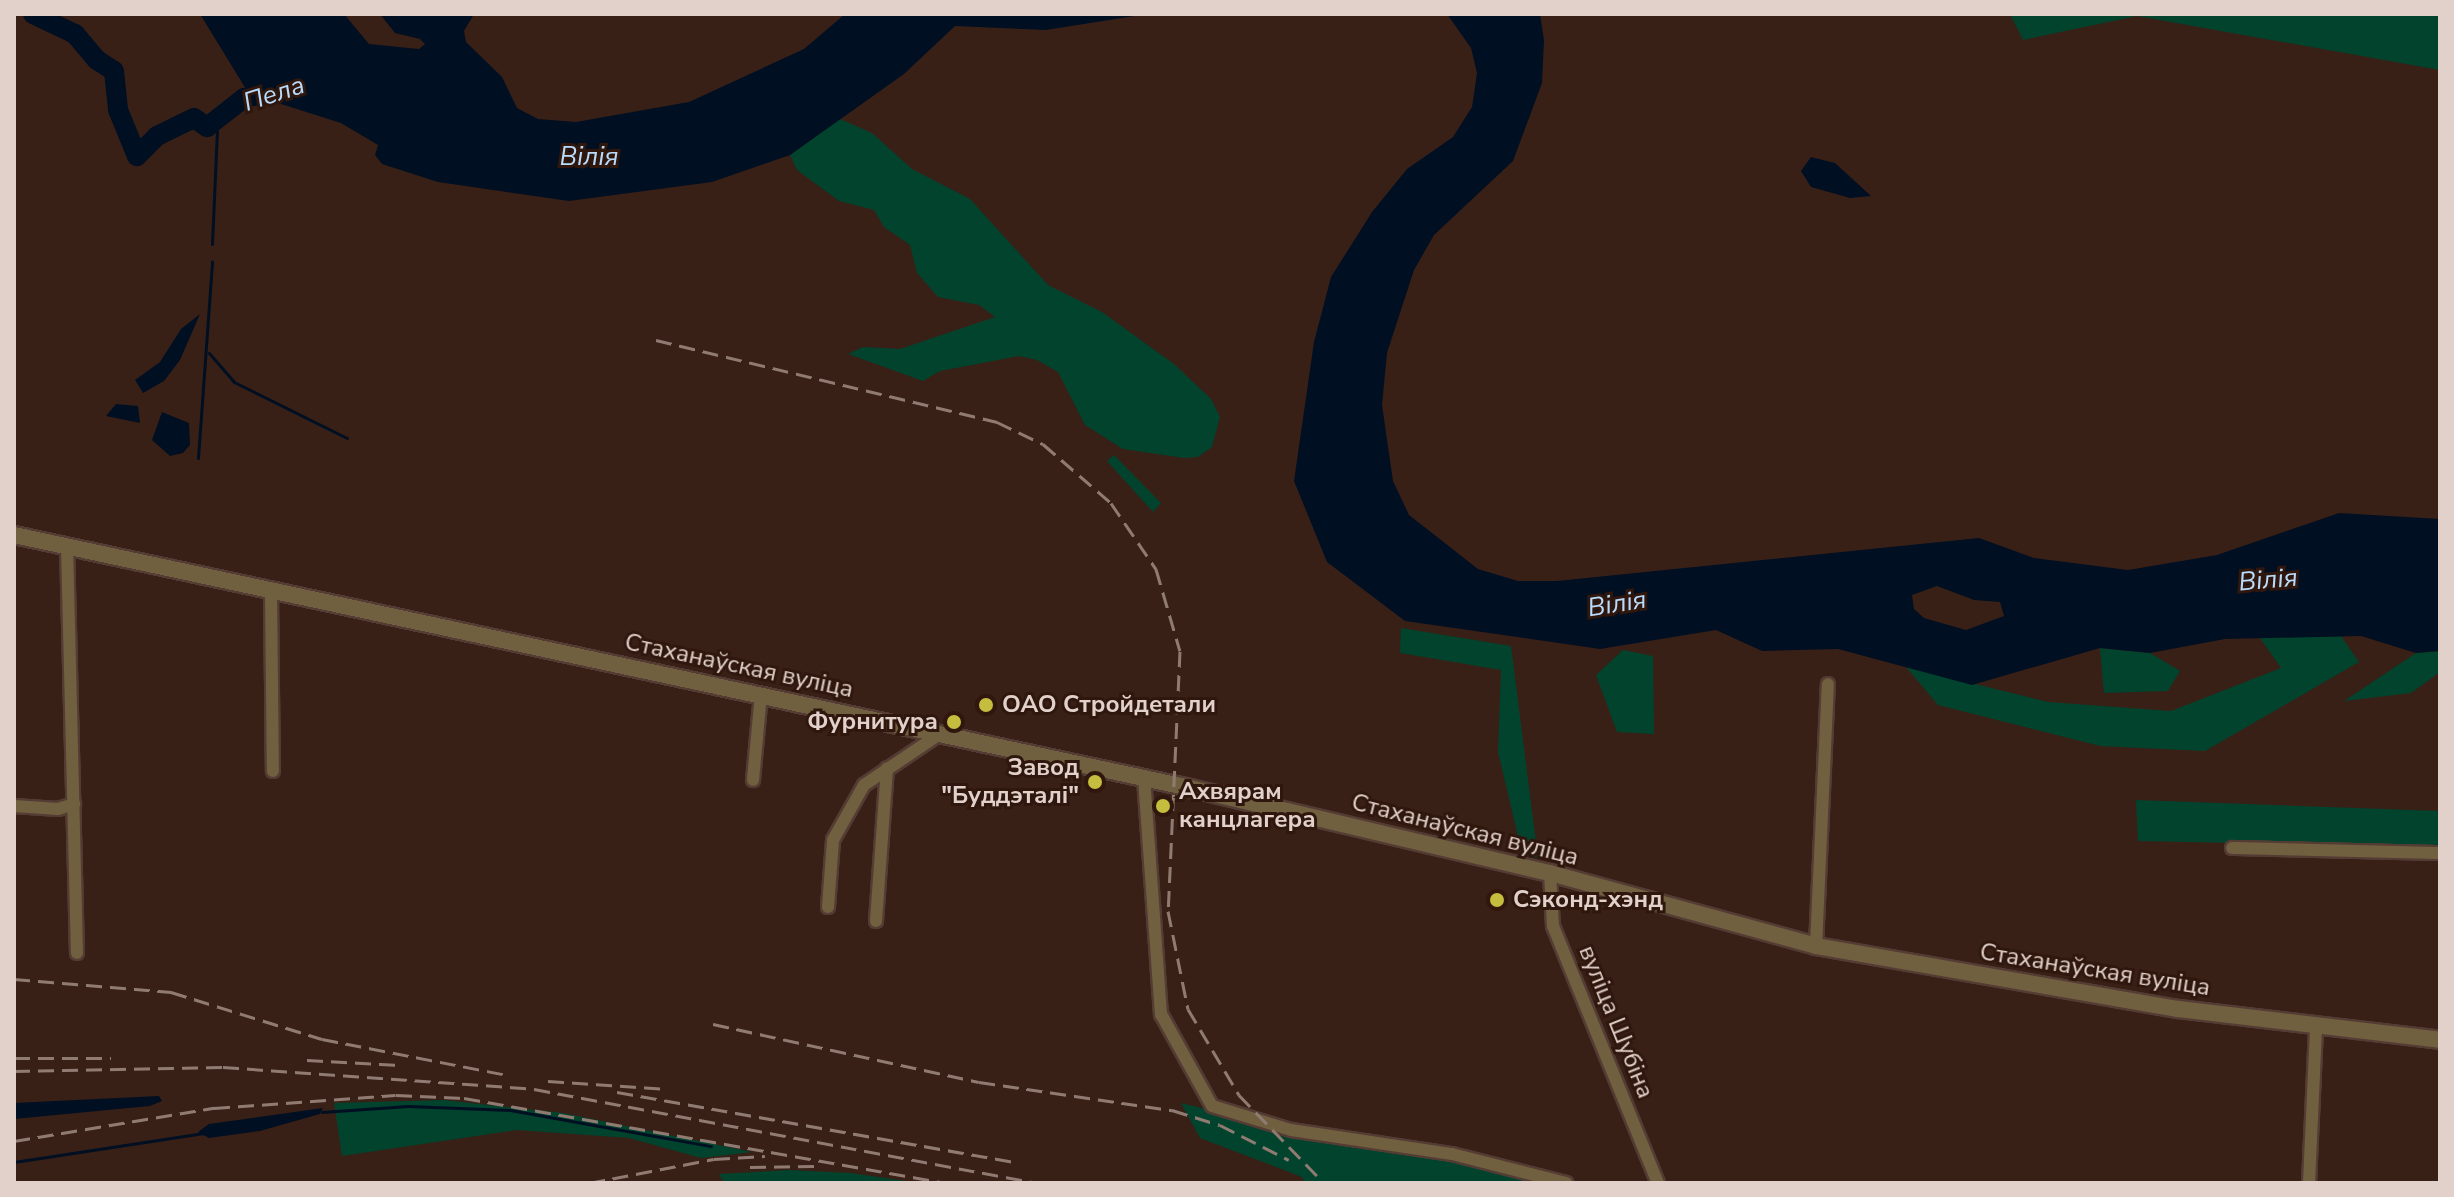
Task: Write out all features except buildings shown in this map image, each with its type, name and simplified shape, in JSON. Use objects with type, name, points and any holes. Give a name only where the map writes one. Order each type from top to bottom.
[{"type":"street","name":"Стаханаўская вуліца","points":[[14,535],[1144,778],[1550,873],[1816,946],[2164,1007],[2440,1040]]},
{"type":"street","points":[[67,545],[77,953]]},
{"type":"street","points":[[271,591],[273,771]]},
{"type":"street","points":[[1816,946],[1828,684]]},
{"type":"street","points":[[753,780],[761,694]]},
{"type":"street","points":[[828,907],[833,840],[864,785],[941,733]]},
{"type":"street","points":[[876,921],[887,768]]},
{"type":"street","points":[[1144,778],[1161,1014],[1212,1106],[1291,1130],[1452,1154],[1566,1183]]},
{"type":"street","points":[[14,806],[58,809],[74,804]]},
{"type":"street","points":[[2232,848],[2440,853]]},
{"type":"street","name":"вуліца Шубіна","points":[[1550,873],[1553,926],[1658,1183]]},
{"type":"street","points":[[2309,1183],[2316,1026]]},
{"type":"green space","points":[[2010,14],[2440,14],[2440,70],[2137,16],[2023,40]]},
{"type":"green space","points":[[840,119],[872,133],[912,169],[970,199],[1048,285],[1102,312],[1174,364],[1211,399],[1220,417],[1212,447],[1198,457],[1184,458],[1123,449],[1085,425],[1058,372],[1037,360],[1019,356],[940,371],[923,381],[848,354],[863,347],[900,349],[995,317],[979,305],[938,297],[917,273],[910,245],[884,227],[874,210],[839,201],[797,170],[790,155]]},
{"type":"green space","points":[[1114,455],[1161,503],[1153,512],[1107,461]]},
{"type":"green space","points":[[1401,628],[1511,646],[1538,858],[1522,853],[1498,752],[1501,670],[1400,653]]},
{"type":"green space","points":[[2341,636],[2359,662],[2205,751],[2100,746],[1938,705],[1906,667],[2048,702],[2171,711],[2281,668],[2260,638]]},
{"type":"green space","points":[[2100,648],[2150,653],[2180,671],[2168,691],[2104,693]]},
{"type":"green space","points":[[1623,650],[1653,656],[1654,734],[1617,732],[1596,675]]},
{"type":"green space","points":[[2440,651],[2440,672],[2411,693],[2344,701],[2416,653]]},
{"type":"green space","points":[[2136,800],[2440,811],[2440,847],[2138,841]]},
{"type":"green space","points":[[443,1100],[563,1113],[752,1152],[701,1158],[629,1138],[516,1130],[342,1156],[334,1103]]},
{"type":"green space","points":[[1181,1103],[1272,1125],[1298,1138],[1456,1161],[1553,1183],[1305,1183],[1302,1177],[1200,1138]]},
{"type":"green space","points":[[789,1170],[851,1173],[919,1183],[724,1183],[719,1174]]},
{"type":"water","name":"Вілія","points":[[200,14],[344,14],[369,44],[419,49],[425,44],[420,39],[395,33],[380,14],[474,14],[464,31],[466,42],[502,77],[517,108],[538,119],[576,122],[689,102],[804,49],[845,14],[1147,14],[1046,30],[955,26],[904,74],[790,155],[712,182],[569,201],[438,182],[382,164],[375,155],[378,145],[341,123],[249,94]]},
{"type":"water","name":"Вілія","points":[[1447,14],[1540,14],[1544,40],[1542,83],[1513,161],[1434,235],[1414,270],[1387,353],[1382,405],[1393,481],[1409,515],[1478,569],[1518,581],[1557,581],[1979,538],[2034,558],[2128,570],[2217,555],[2339,513],[2440,519],[2440,651],[2416,653],[2361,636],[2225,639],[2150,653],[2100,648],[1972,685],[1838,649],[1762,651],[1716,630],[1600,649],[1405,621],[1327,562],[1294,481],[1314,342],[1331,277],[1372,212],[1407,169],[1453,137],[1472,107],[1477,73],[1471,48]],"holes":[[[1937,586],[1974,600],[2000,602],[2004,616],[1966,630],[1924,618],[1914,609],[1912,595]]]},
{"type":"water","points":[[1811,157],[1835,163],[1871,196],[1850,198],[1811,187],[1801,171]]},
{"type":"water","points":[[200,314],[180,360],[164,381],[143,393],[135,380],[160,362],[181,329]]},
{"type":"water","points":[[116,404],[138,406],[140,423],[106,416]]},
{"type":"water","points":[[162,412],[189,423],[190,445],[183,453],[170,456],[152,440]]},
{"type":"water","points":[[159,1096],[162,1101],[150,1106],[14,1119],[14,1103]]},
{"type":"water","points":[[323,1108],[320,1114],[260,1131],[209,1138],[198,1132],[209,1124]]},
{"type":"waterway","name":"Пела","points":[[33,14],[75,34],[97,60],[114,71],[118,110],[137,156],[157,136],[194,118],[207,127],[244,98],[280,91]]},
{"type":"waterway","points":[[212,244],[217,131]]},
{"type":"waterway","points":[[198,458],[212,261]]},
{"type":"waterway","points":[[209,353],[234,382],[347,438]]},
{"type":"waterway","points":[[322,1112],[408,1106],[510,1110],[711,1146]]},
{"type":"waterway","points":[[14,1162],[204,1133]]},
{"type":"railway","points":[[656,340],[997,422],[1043,444],[1111,503],[1156,569],[1180,651],[1168,911],[1188,1009],[1239,1095],[1324,1183]]},
{"type":"railway","points":[[14,979],[171,992],[322,1039],[507,1075]]},
{"type":"railway","points":[[713,1024],[979,1082],[1172,1110],[1220,1125],[1289,1160]]},
{"type":"railway","points":[[14,1058],[111,1058]]},
{"type":"railway","points":[[307,1060],[399,1065]]},
{"type":"railway","points":[[14,1071],[223,1067],[534,1089],[1037,1183]]},
{"type":"railway","points":[[548,1081],[668,1089]]},
{"type":"railway","points":[[617,1092],[1016,1162]]},
{"type":"railway","points":[[14,1141],[214,1108],[396,1095],[464,1098],[948,1183]]},
{"type":"railway","points":[[589,1183],[714,1159],[765,1156]]},
{"type":"railway","points":[[750,1167],[814,1166]]},
{"type":"place","name":"ОАО Стройдетали","points":[[986,705]]},
{"type":"place","name":"Фурнитура","points":[[954,722]]},
{"type":"place","name":"Завод \"Буддэталі\"","points":[[1095,782]]},
{"type":"place","name":"Ахвярам канцлагера","points":[[1163,806]]},
{"type":"place","name":"Сэконд-хэнд","points":[[1497,900]]}]
